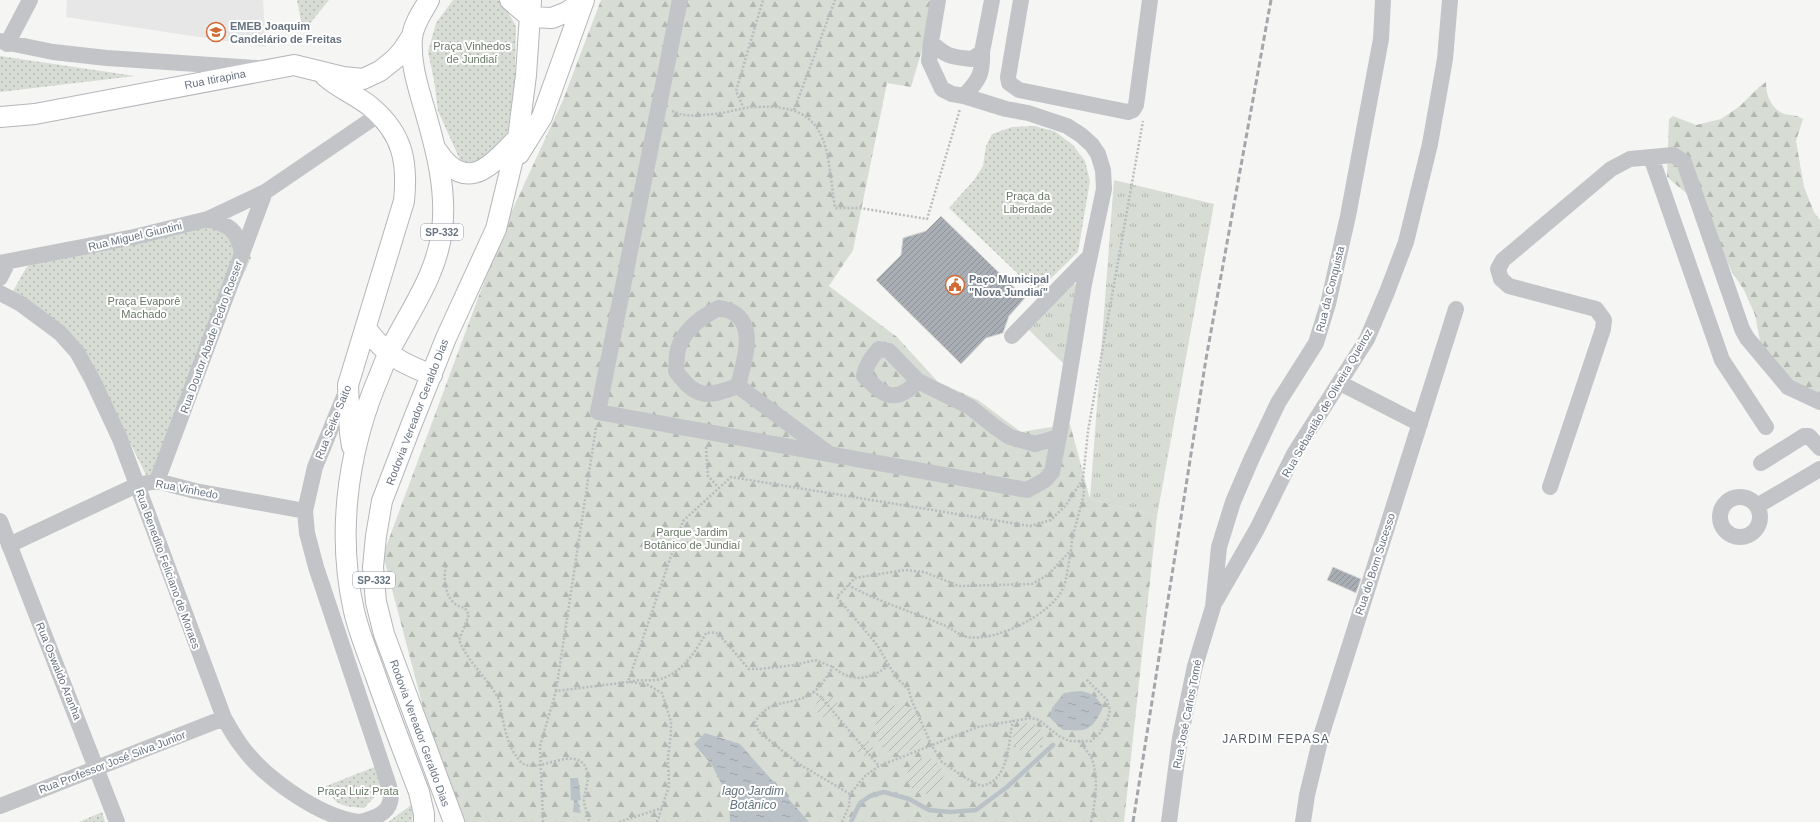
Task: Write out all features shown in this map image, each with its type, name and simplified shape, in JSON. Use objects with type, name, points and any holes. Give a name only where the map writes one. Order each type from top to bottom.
[{"type":"main road","name":"Rodovia Vereador Geraldo Dias","points":[[411,0],[415,28],[414,72],[435,148],[443,201],[443,228],[439,253],[432,270],[388,353],[373,392],[354,454],[347,489],[346,545],[348,579],[353,606],[367,652],[419,792],[424,814],[424,822]]},
{"type":"main road","points":[[363,79],[380,71],[395,59],[403,50],[429,0]]},
{"type":"main road","points":[[510,0],[552,18],[567,12],[583,1]]},
{"type":"main road","points":[[513,164],[542,117],[567,50],[583,1]]},
{"type":"main road","name":"Rodovia Vereador Geraldo Dias","points":[[454,822],[384,634],[376,602],[373,567],[376,536],[382,501],[446,338],[496,229],[513,164],[518,138],[526,75],[531,8]]},
{"type":"main road","name":"Rua Itirapina","points":[[0,117],[35,114],[294,64],[312,68],[322,73],[363,79]]},
{"type":"main road","name":"Rua Seike Saito","points":[[322,73],[332,83],[374,111],[392,130],[401,147],[405,163],[406,178],[404,201],[348,385]]},
{"type":"main road","points":[[435,148],[447,164],[455,170],[463,173],[475,173],[486,169],[518,138]]},
{"type":"main road","points":[[366,328],[374,340],[388,353],[404,364],[432,375]]},
{"type":"main road","points":[[348,385],[350,433],[354,454]]},
{"type":"street","points":[[30,0],[4,42],[53,52],[107,58],[269,68]]},
{"type":"street","points":[[680,0],[598,412],[831,456],[1028,490],[1046,480],[1052,472],[1090,256],[1104,190],[1103,170],[1098,154],[1092,145],[1081,134],[1067,126],[1028,113],[1006,109],[964,96],[952,94],[942,89],[929,61],[938,0]]},
{"type":"street","points":[[992,0],[982,52],[983,65],[981,75],[983,89],[992,101],[1006,109]]},
{"type":"street","points":[[1021,0],[1008,76],[1009,83],[1019,90],[1128,112],[1133,110],[1136,105],[1150,0]]},
{"type":"street","name":"Rua da Conquista","points":[[1213,607],[1219,547],[1233,502],[1278,403],[1316,342],[1328,304],[1348,216],[1381,39],[1382,0]]},
{"type":"street","name":"Rua Sebastião de Oliveira Queiroz","points":[[1213,607],[1257,529],[1294,454],[1367,339],[1387,292],[1406,242],[1430,144],[1445,59],[1450,0]]},
{"type":"street","points":[[931,42],[943,53],[954,57],[972,59],[982,52]]},
{"type":"street","points":[[964,96],[981,75]]},
{"type":"street","points":[[363,79],[364,91],[374,111]]},
{"type":"street","name":"Rua Miguel Giuntini","points":[[4,263],[134,237],[208,219],[265,192],[374,111]]},
{"type":"street","points":[[1550,487],[1603,329],[1604,320],[1596,309],[1509,286],[1501,279],[1498,269],[1503,260],[1611,169],[1630,159],[1673,155],[1684,162],[1747,338],[1788,387],[1820,402]]},
{"type":"street","points":[[1652,157],[1722,360],[1766,427]]},
{"type":"street","name":"Rua Doutor Abade Pedro Roeser","points":[[157,481],[265,192]]},
{"type":"street","points":[[208,219],[222,223],[232,229],[239,238],[242,252]]},
{"type":"street","points":[[1012,336],[1090,256]]},
{"type":"street","points":[[0,278],[4,263]]},
{"type":"street","name":"Rua Benedito Feliciano de Moraes","points":[[0,293],[22,304],[45,320],[60,333],[77,352],[93,381],[120,440],[224,718],[241,745],[268,774],[305,801],[332,815],[358,822],[379,816],[390,802]]},
{"type":"street","points":[[719,308],[734,313],[746,327],[747,348],[738,386],[715,395],[696,392],[683,382],[676,371],[678,349],[687,332],[702,316],[719,308]]},
{"type":"street","name":"Rua do Bom Sucesso","points":[[1303,822],[1307,794],[1322,733],[1456,309]]},
{"type":"street","points":[[918,381],[970,408],[1010,437],[1035,444],[1059,436]]},
{"type":"street","points":[[1340,383],[1420,424]]},
{"type":"street","name":"Rua Seike Saito","points":[[348,385],[315,468],[305,511],[307,533],[316,567],[384,769],[389,786],[390,802]]},
{"type":"street","points":[[738,386],[831,456]]},
{"type":"street","points":[[1761,463],[1804,436],[1809,436],[1820,448]]},
{"type":"street","points":[[1757,506],[1820,470]]},
{"type":"street","name":"Rua Vinhedo","points":[[8,556],[137,485],[157,481],[195,491],[305,511]]},
{"type":"street","name":"Rua Oswaldo Aranha","points":[[0,521],[8,556],[97,768],[117,822]]},
{"type":"street","name":"Rua José Carlos Tomé","points":[[1169,822],[1185,716],[1195,666],[1213,607]]},
{"type":"street","name":"Rua Professor José Silva Junior","points":[[0,806],[224,718]]},
{"type":"path","points":[[744,109],[736,91],[763,0]]},
{"type":"path","points":[[794,110],[835,0]]},
{"type":"path","points":[[659,105],[682,116],[721,114],[756,107],[794,110],[812,120],[821,133],[829,164],[835,208],[860,208],[927,220],[964,96]]},
{"type":"path","points":[[848,585],[873,598],[948,627],[967,637],[982,638],[1018,626],[1028,621],[1053,602],[1062,590],[1072,539],[1084,494],[1082,479],[1088,431],[1144,118]]},
{"type":"path","points":[[544,822],[540,746],[556,691],[598,412]]},
{"type":"path","points":[[701,431],[705,442],[708,476],[719,488]]},
{"type":"path","points":[[628,682],[683,521],[731,477],[1030,526],[1051,520],[1066,505],[1082,479]]},
{"type":"path","points":[[1013,720],[1005,765],[995,780],[988,785],[981,786],[976,784],[942,762],[932,746],[911,699],[909,690],[896,677],[888,666],[877,645],[837,597],[855,578],[905,570],[924,572],[959,586],[1032,584],[1049,574],[1071,550]]},
{"type":"path","points":[[446,566],[446,582],[448,593],[452,602],[456,606],[466,608],[469,615],[459,640],[463,650],[500,701],[508,740],[522,763],[528,766],[565,759],[576,759],[580,762],[587,771],[584,801],[589,822]]},
{"type":"path","points":[[556,691],[638,680],[654,680],[672,675],[696,650],[706,633],[715,633],[724,639],[749,669],[795,665],[815,660],[832,667],[848,677],[864,677],[878,674],[888,666]]},
{"type":"path","points":[[832,667],[825,679],[812,692],[794,700],[770,706],[755,722],[759,732],[799,764],[850,794]]},
{"type":"path","points":[[842,822],[849,806],[850,794],[865,776],[879,766],[978,727],[1030,718],[1039,720],[1059,736],[1070,741],[1091,741],[1100,733],[1107,722],[1110,710],[1106,700],[1086,679]]},
{"type":"path","points":[[628,682],[648,685],[662,693],[671,722],[671,739],[668,758],[669,786],[658,822]]},
{"type":"path","points":[[812,692],[820,696],[879,766]]},
{"type":"path","points":[[1079,741],[1092,758],[1096,775],[1096,794],[1091,822]]},
{"type":"path","points":[[619,822],[662,808]]},
{"type":"shaded area","name":"EMEB Joaquim Candelário de Freitas","points":[[67,0],[263,0],[266,47],[66,17]]},
{"type":"green space","points":[[297,0],[329,0],[303,32]]},
{"type":"green space","name":"Praça Vinhedos de Jundiaí","points":[[453,0],[498,0],[505,7],[516,26],[515,78],[507,137],[484,160],[471,166],[461,162],[438,111],[434,80],[428,52],[436,23]]},
{"type":"green space","name":"Parque Jardim Botânico de Jundiaí","points":[[601,0],[932,0],[927,33],[911,87],[887,83],[853,250],[829,286],[897,337],[938,382],[978,400],[1021,432],[1070,424],[1090,499],[1157,516],[1124,822],[464,822],[424,711],[383,555],[504,228],[563,100]]},
{"type":"green space","points":[[0,56],[135,76],[0,92]]},
{"type":"green space","points":[[1766,82],[1768,96],[1774,107],[1782,113],[1798,116],[1803,119],[1796,141],[1804,187],[1814,212],[1820,220],[1820,400],[1789,387],[1765,354],[1760,341],[1755,315],[1744,290],[1732,272],[1698,203],[1667,177],[1669,119],[1673,116],[1696,125],[1721,119],[1740,106]]},
{"type":"green space","name":"Praça da Liberdade","points":[[1035,126],[1056,132],[1073,145],[1085,161],[1090,181],[1078,252],[1037,292],[949,208],[974,180],[983,166],[986,146],[992,134],[1012,127]]},
{"type":"green space","points":[[1114,180],[1214,204],[1157,516],[1090,499]]},
{"type":"green space","name":"Praça Evaporê Machado","points":[[221,214],[247,238],[251,258],[157,462],[152,487],[92,366],[12,293],[26,268],[48,248]]},
{"type":"green space","points":[[1071,284],[1084,284],[1066,366],[1028,329]]},
{"type":"green space","points":[[827,696],[835,699],[838,707],[835,715],[827,718],[819,715],[816,707],[819,699]]},
{"type":"green space","points":[[894,705],[904,705],[916,712],[923,724],[923,734],[916,746],[904,753],[894,753],[886,749],[879,742],[875,734],[875,724],[879,716],[886,709]]},
{"type":"green space","points":[[1028,723],[1039,727],[1043,738],[1039,749],[1028,753],[1017,749],[1013,738],[1017,727]]},
{"type":"green space","points":[[865,740],[871,742],[873,748],[871,754],[865,756],[859,754],[857,748],[859,742]]},
{"type":"green space","points":[[925,758],[938,763],[943,776],[938,789],[925,794],[912,789],[907,776],[912,763]]},
{"type":"green space","name":"Praça Luiz Prata","points":[[377,766],[383,788],[364,808],[350,807],[340,804],[333,798],[326,786]]},
{"type":"green space","points":[[414,803],[412,822],[388,822]]},
{"type":"green space","points":[[102,812],[105,822],[79,822]]},
{"type":"water","points":[[1081,691],[1088,693],[1097,699],[1103,707],[1095,722],[1086,729],[1063,730],[1050,718],[1052,708],[1064,693]]},
{"type":"water","name":"lago Jardim Botânico","points":[[705,733],[740,744],[809,822],[730,822],[729,799],[712,765],[694,744]]},
{"type":"water","points":[[570,778],[578,778],[581,800],[577,801],[581,813],[573,812],[574,801],[571,800]]},
{"type":"building","points":[[941,216],[1025,298],[1009,316],[1003,333],[986,338],[961,364],[876,280],[901,255],[903,238],[926,231]]},
{"type":"building","points":[[1333,567],[1361,579],[1356,593],[1327,580]]},
{"type":"waterway","points":[[851,822],[860,803],[870,796],[884,792],[909,799],[929,810],[950,812],[976,810],[1007,787],[1053,745]]},
{"type":"railway","points":[[1133,822],[1206,359],[1271,0]]},
{"type":"place","name":"EMEB Joaquim Candelário de Freitas","points":[[216,32]]},
{"type":"place","name":"Paço Municipal \"Nova Jundiaí\"","points":[[955,285]]},
{"type":"district","name":"JARDIM FEPASA","points":[[1276,739]]}]
